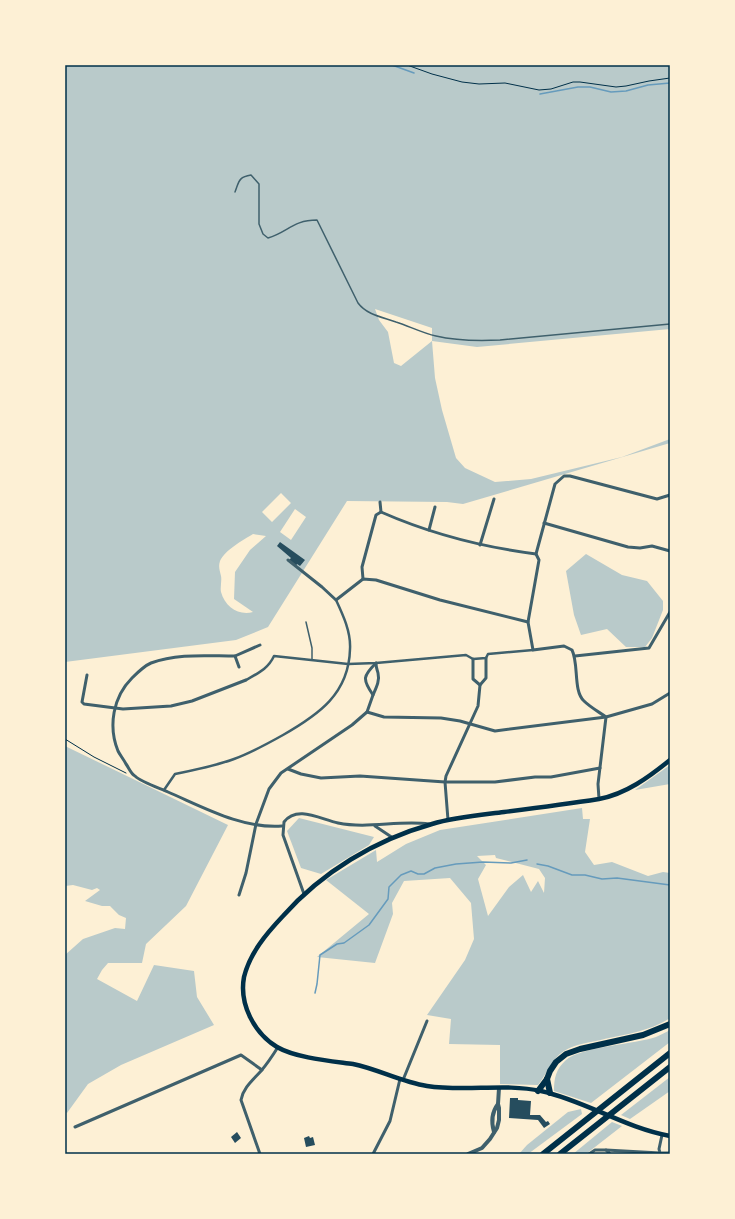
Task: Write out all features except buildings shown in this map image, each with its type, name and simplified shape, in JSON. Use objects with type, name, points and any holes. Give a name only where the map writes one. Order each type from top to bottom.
[{"type":"highway","points":[[538,1091],[560,1057],[572,1051],[643,1035],[670,1024]]},
{"type":"highway","points":[[543,1154],[670,1053]]},
{"type":"highway","points":[[560,1154],[670,1067]]},
{"type":"highway","points":[[547,1079],[550,1093]]},
{"type":"main road","points":[[670,760],[635,785],[615,795],[599,799],[448,820],[431,824],[393,838],[364,852],[342,865],[304,894],[279,920],[256,948],[246,971],[243,983],[246,1008],[258,1029],[278,1048],[298,1054],[361,1066],[401,1080],[428,1086],[499,1088],[550,1093],[627,1123],[662,1135],[670,1136]]},
{"type":"street","points":[[536,554],[556,481],[564,476],[570,476],[657,499],[670,495]]},
{"type":"street","points":[[480,545],[494,499]]},
{"type":"street","points":[[380,502],[382,512]]},
{"type":"street","points":[[429,530],[435,507]]},
{"type":"street","points":[[363,579],[362,567],[376,515],[382,512],[412,525],[480,545],[536,554],[540,560],[528,622],[533,650]]},
{"type":"street","points":[[544,523],[628,547],[640,548],[652,546],[670,551]]},
{"type":"street","points":[[164,790],[175,774],[199,770],[234,759],[272,742],[308,720],[318,713],[335,695],[345,678],[350,648],[346,622],[336,600],[288,560]]},
{"type":"street","points":[[336,600],[363,579],[376,580],[440,600],[528,622]]},
{"type":"street","points":[[575,656],[649,648],[670,612]]},
{"type":"street","points":[[260,645],[235,656],[176,657],[149,664],[127,683],[118,698],[114,709],[113,729],[118,751],[134,776],[223,816],[256,824],[282,826]]},
{"type":"street","points":[[448,820],[445,782],[446,776],[478,706],[480,685],[486,678],[486,658],[488,654],[564,646],[572,650],[575,656],[579,694],[583,700],[606,717]]},
{"type":"street","points":[[86,675],[82,702],[84,704],[114,709],[164,706],[185,703],[207,696],[246,680],[263,670],[270,664],[274,656],[348,664],[466,655],[473,659],[486,658]]},
{"type":"street","points":[[235,656],[239,667]]},
{"type":"street","points":[[473,659],[473,679],[480,685]]},
{"type":"street","points":[[373,695],[365,684],[366,674],[376,663]]},
{"type":"street","points":[[239,895],[246,873],[256,824],[269,789],[281,773],[352,725],[367,712],[378,685],[376,663]]},
{"type":"street","points":[[367,712],[384,717],[441,718],[460,721],[469,725],[495,731],[606,717],[652,704],[670,693]]},
{"type":"street","points":[[599,799],[598,784],[606,717]]},
{"type":"street","points":[[288,769],[301,774],[321,778],[360,776],[445,782],[495,782],[535,777],[551,777],[600,768]]},
{"type":"street","points":[[304,894],[283,835],[282,826],[287,818],[297,814],[339,823],[375,826],[408,823],[431,824]]},
{"type":"street","points":[[375,826],[393,838]]},
{"type":"street","points":[[373,1154],[390,1121],[401,1080],[427,1020]]},
{"type":"street","points":[[260,1154],[241,1100],[243,1092],[278,1048]]},
{"type":"street","points":[[75,1127],[241,1055],[262,1070]]},
{"type":"street","points":[[468,1154],[482,1148],[490,1140],[494,1132],[492,1127],[493,1115],[498,1104],[499,1088]]},
{"type":"street","points":[[660,1153],[659,1149],[662,1135]]},
{"type":"street","points":[[589,1154],[595,1150],[670,1153]]},
{"type":"street","points":[[606,1150],[610,1154]]},
{"type":"lane","points":[[235,192],[239,181],[243,177],[250,175],[255,178],[259,184],[259,224],[263,234],[268,238],[275,236],[296,223],[306,220],[317,220],[361,308],[371,314],[434,336],[476,341],[500,340],[670,324]]},
{"type":"lane","points":[[306,622],[312,648],[312,660]]},
{"type":"path","points":[[407,65],[432,74],[462,82],[479,84],[505,83],[539,90],[551,89],[573,82],[616,87],[670,78]]},
{"type":"path","points":[[65,739],[94,757],[134,776]]},
{"type":"shaded area","points":[[65,65],[670,65],[670,329],[477,347],[432,341],[435,378],[442,410],[456,458],[465,468],[495,482],[531,479],[622,457],[670,439],[670,443],[463,504],[447,502],[347,501],[268,627],[236,640],[65,662]],"holes":[[[375,309],[432,328],[432,341],[401,366],[394,363],[388,332],[379,320]],[[281,493],[291,503],[272,522],[262,512]],[[295,509],[306,517],[291,540],[280,532]],[[253,534],[266,536],[250,550],[235,572],[234,599],[253,612],[243,613],[233,609],[226,602],[221,592],[221,578],[219,569],[220,561],[222,557]]]},
{"type":"shaded area","points":[[586,554],[622,575],[647,581],[663,601],[663,610],[652,638],[645,647],[626,647],[607,629],[581,635],[574,615],[566,571]]},
{"type":"shaded area","points":[[65,746],[228,825],[186,906],[146,944],[142,963],[108,963],[97,979],[137,1001],[154,965],[194,971],[197,997],[214,1025],[121,1065],[88,1084],[67,1113],[65,1111],[65,955],[83,939],[115,928],[125,929],[126,918],[119,915],[110,906],[102,906],[85,901],[100,890],[97,888],[92,890],[73,885],[65,886]]},
{"type":"shaded area","points":[[670,765],[670,784],[635,790]]},
{"type":"shaded area","points":[[582,808],[583,819],[590,819],[585,852],[594,865],[612,862],[648,876],[663,872],[670,873],[670,1018],[644,1030],[571,1047],[560,1054],[552,1062],[538,1085],[500,1084],[500,1045],[449,1044],[451,1019],[427,1015],[465,960],[474,939],[471,903],[450,878],[404,881],[392,903],[393,914],[375,963],[317,957],[369,914],[326,880],[376,850],[377,862],[406,844],[440,830]],"holes":[[[495,855],[496,858],[539,869],[545,878],[544,893],[538,881],[531,892],[523,875],[509,887],[488,916],[478,879],[486,865],[477,856]]]},
{"type":"shaded area","points":[[299,818],[374,837],[369,845],[321,874],[301,868],[287,831]]},
{"type":"shaded area","points":[[670,1030],[670,1042],[591,1103],[554,1091],[554,1082],[558,1070],[566,1060],[573,1056],[595,1049],[656,1037]]},
{"type":"shaded area","points":[[670,1077],[670,1091],[630,1119],[621,1115]]},
{"type":"shaded area","points":[[581,1109],[582,1114],[528,1154],[519,1154],[527,1145],[568,1112]]},
{"type":"shaded area","points":[[612,1122],[622,1126],[586,1154],[573,1154]]},
{"type":"waterway","points":[[392,65],[414,73]]},
{"type":"waterway","points":[[540,94],[578,87],[590,87],[611,92],[626,91],[648,85],[670,83]]},
{"type":"waterway","points":[[315,993],[320,955],[337,944],[344,943],[369,925],[388,899],[389,887],[401,875],[411,871],[418,874],[424,874],[435,868],[456,864],[483,862],[511,863],[527,860]]},
{"type":"waterway","points":[[537,864],[548,866],[572,875],[585,875],[602,879],[617,878],[670,885]]}]
